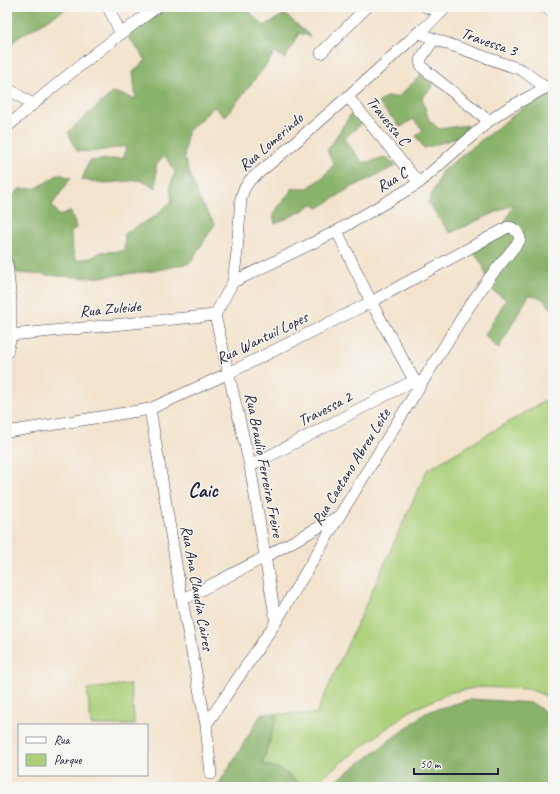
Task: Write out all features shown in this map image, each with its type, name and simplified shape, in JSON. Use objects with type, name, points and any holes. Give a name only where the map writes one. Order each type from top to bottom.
[{"type":"street","points":[[108,7],[121,34]]},
{"type":"street","points":[[7,126],[32,104],[157,7]]},
{"type":"street","points":[[321,53],[367,7]]},
{"type":"street","points":[[426,7],[444,10]]},
{"type":"street","points":[[545,7],[553,12]]},
{"type":"street","name":"Rua Lomerindo","points":[[216,315],[233,282],[241,198],[244,188],[250,180],[348,97],[444,10]]},
{"type":"street","name":"Travessa 3","points":[[418,32],[522,70],[550,86]]},
{"type":"street","points":[[434,39],[420,60],[421,65],[489,121]]},
{"type":"street","name":"Rua C","points":[[233,282],[337,231],[419,183],[489,121],[508,108],[550,86]]},
{"type":"street","points":[[7,88],[32,104]]},
{"type":"street","name":"Travessa C","points":[[348,97],[419,183]]},
{"type":"street","name":"Rua Wantuil Lopes","points":[[7,432],[150,409],[229,373],[371,302],[508,227],[514,229]]},
{"type":"street","name":"Rua Caetano Abreu Leite","points":[[206,725],[276,622],[417,384],[490,277],[520,240],[514,229]]},
{"type":"street","points":[[337,231],[371,302],[417,384]]},
{"type":"street","points":[[7,264],[11,301],[7,353]]},
{"type":"street","name":"Rua Zuleide","points":[[9,334],[216,315]]},
{"type":"street","name":"Rua Braulio Ferreira Freire","points":[[216,315],[250,466],[276,622]]},
{"type":"street","name":"Travessa 2","points":[[250,466],[417,384]]},
{"type":"street","name":"Rua Ana Claudia Caires","points":[[150,409],[182,600],[206,725],[211,774]]},
{"type":"street","points":[[182,600],[265,558],[340,515]]},
{"type":"green space","points":[[7,7],[69,7],[19,37],[7,47]]},
{"type":"green space","points":[[167,7],[248,7],[252,15],[264,26],[285,14],[310,36],[299,33],[285,59],[275,52],[225,117],[214,107],[187,132],[184,158],[200,201],[215,224],[190,263],[153,271],[91,278],[17,273],[7,253],[7,203],[19,189],[37,188],[59,174],[71,178],[52,205],[59,216],[70,211],[74,220],[76,228],[71,232],[71,240],[76,260],[91,258],[101,252],[124,251],[125,233],[154,217],[172,201],[170,187],[175,172],[165,156],[156,165],[156,188],[140,180],[106,183],[82,180],[89,161],[124,158],[126,146],[92,152],[77,151],[68,132],[113,92],[136,99],[133,72],[146,60],[127,35]]},
{"type":"green space","points":[[421,75],[434,85],[422,98],[429,120],[439,129],[467,125],[467,135],[424,148],[416,136],[423,130],[413,119],[401,127],[378,103],[386,97],[398,97]]},
{"type":"green space","points":[[553,84],[553,310],[541,298],[529,295],[498,349],[485,335],[506,299],[490,289],[483,265],[473,252],[498,237],[514,204],[450,233],[428,203],[442,171]]},
{"type":"green space","points":[[354,109],[362,123],[344,139],[363,163],[387,157],[396,166],[350,188],[319,208],[312,204],[302,211],[275,224],[273,214],[293,188],[308,188],[324,176],[334,164],[327,151]]},
{"type":"green space","points":[[553,396],[553,701],[550,698],[529,689],[479,687],[452,692],[410,711],[310,787],[304,787],[280,769],[262,764],[278,714],[316,714],[427,470]]},
{"type":"green space","points":[[130,684],[135,724],[91,724],[87,689]]},
{"type":"green space","points":[[471,699],[532,703],[553,719],[553,787],[328,787],[427,712]]},
{"type":"green space","points":[[262,713],[278,714],[262,764],[280,769],[304,787],[217,787]]},
{"type":"district","name":"Caic","points":[[203,490]]}]
